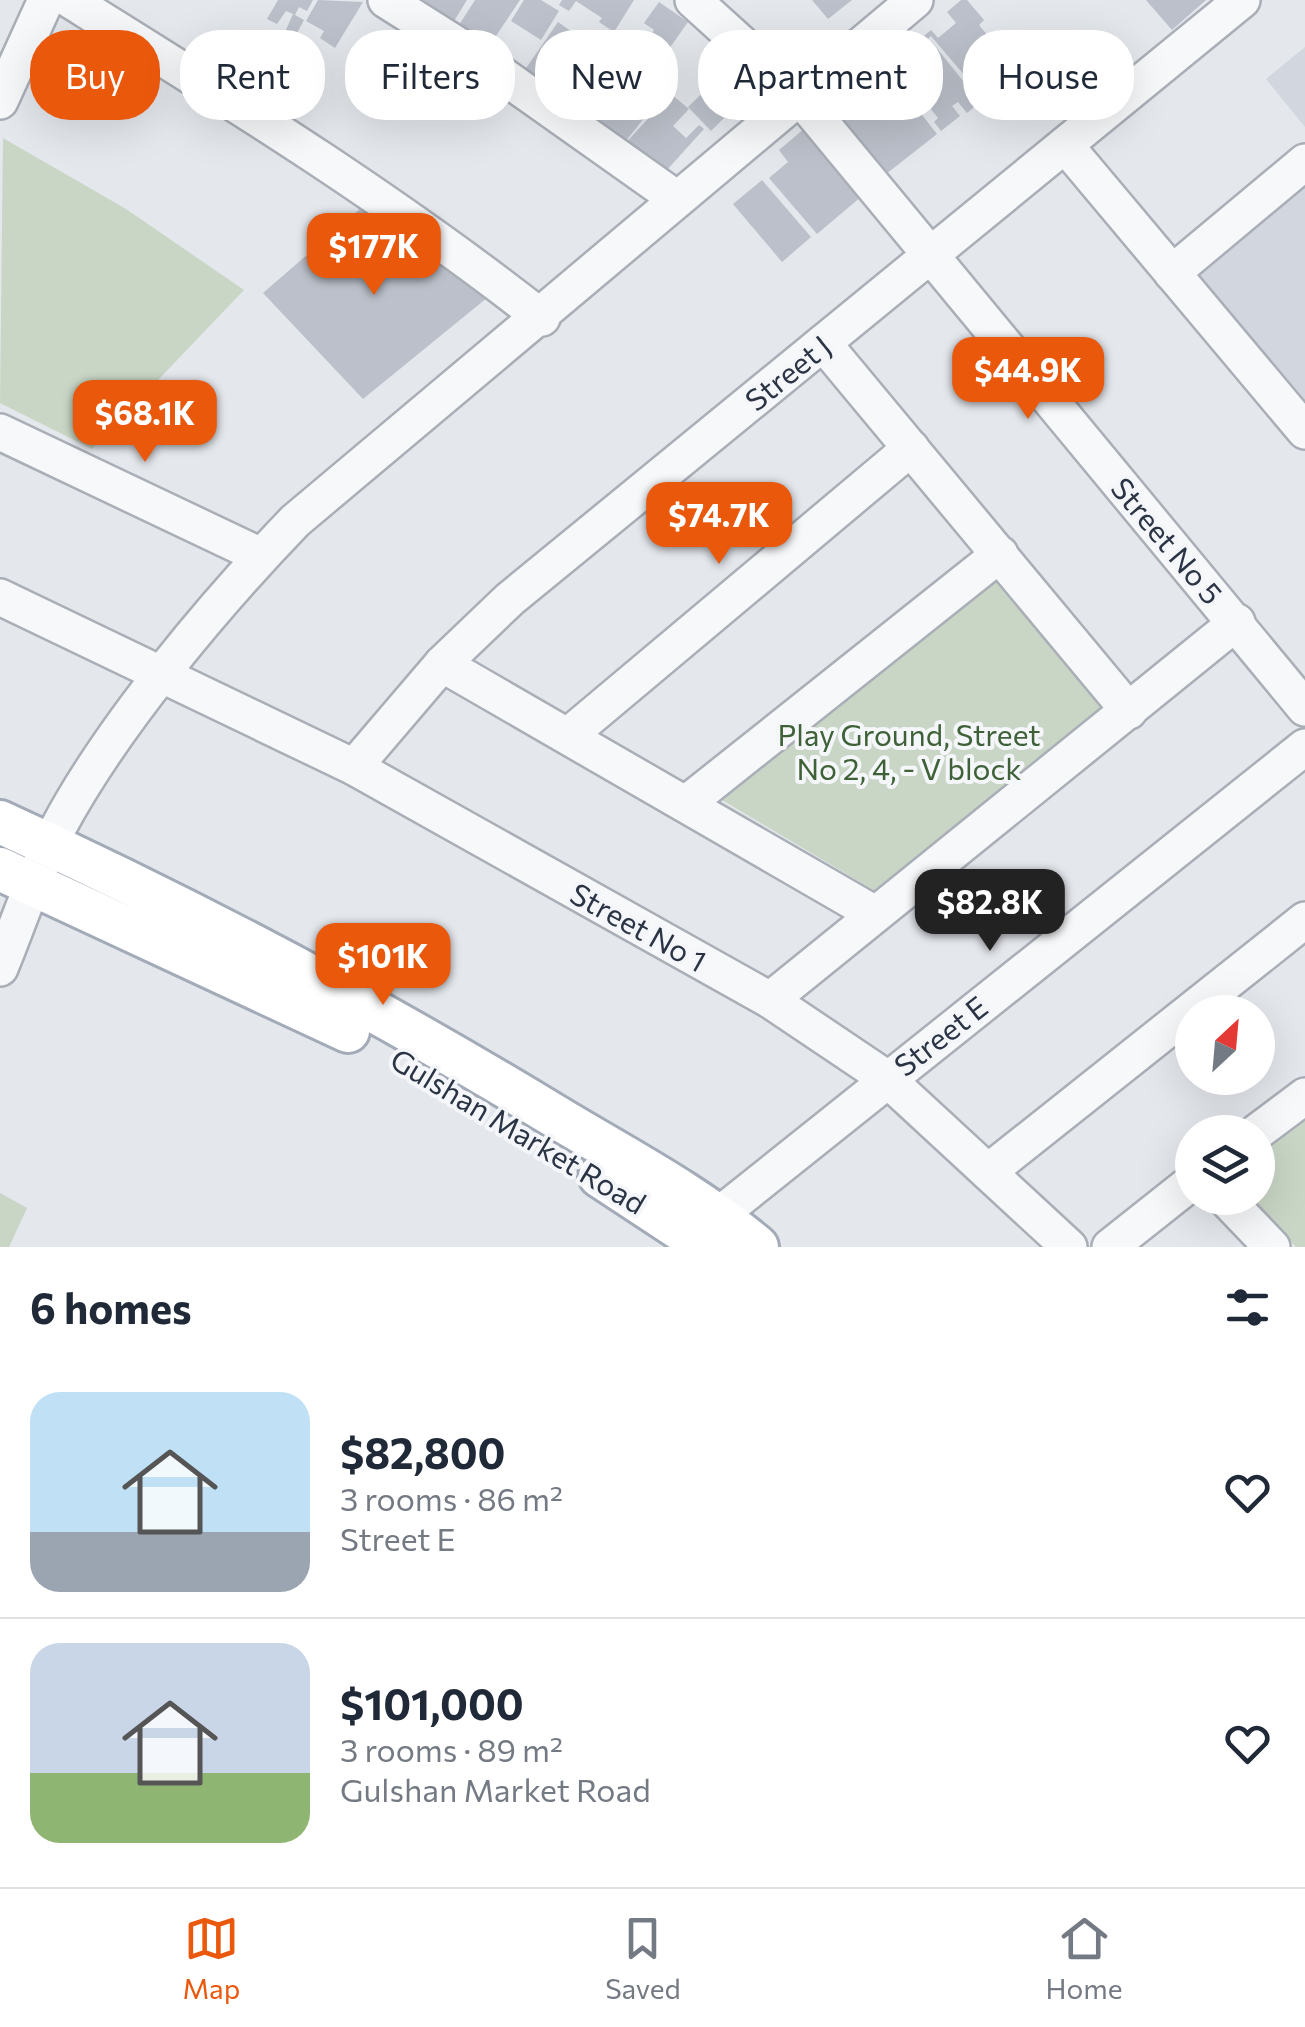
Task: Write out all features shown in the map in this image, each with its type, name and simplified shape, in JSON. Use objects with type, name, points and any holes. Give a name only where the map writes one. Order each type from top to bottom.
[{"type":"main road","name":"Gulshan Market Road","points":[[0,822],[28,866],[482,1102],[703,1236],[757,1247]]},
{"type":"street","points":[[0,100],[10,51],[46,0]]},
{"type":"street","points":[[70,0],[315,152],[435,234],[542,318]]},
{"type":"street","points":[[386,0],[478,58],[678,200]]},
{"type":"street","name":"Street No 5","points":[[694,0],[727,30]]},
{"type":"street","points":[[879,30],[915,0]]},
{"type":"street","name":"Street J","points":[[354,766],[442,664],[510,598],[1242,0]]},
{"type":"street","points":[[0,968],[28,866],[162,676],[261,556],[295,521],[542,318],[771,120]]},
{"type":"street","name":"Street No 5","points":[[819,120],[1305,708]]},
{"type":"street","points":[[1065,145],[1305,431]]},
{"type":"street","points":[[1172,273],[1305,162]]},
{"type":"street","points":[[823,343],[1130,711]]},
{"type":"street","points":[[0,432],[261,556]]},
{"type":"street","points":[[569,735],[910,448]]},
{"type":"street","points":[[687,803],[1000,554]]},
{"type":"street","name":"Street No 1","points":[[0,597],[354,766],[770,1000],[886,1078],[1069,1247]]},
{"type":"street","points":[[770,1000],[1237,622]]},
{"type":"street","points":[[442,664],[876,914]]},
{"type":"street","name":"Street E","points":[[703,1236],[886,1078],[1305,747]]},
{"type":"street","points":[[988,1172],[1305,920]]},
{"type":"street","points":[[1275,1118],[1305,1096]]},
{"type":"street","points":[[1110,1247],[1175,1195]]},
{"type":"street","points":[[1241,1215],[1272,1247]]},
{"type":"shaded area","points":[[1305,47],[1305,127],[1266,79]]},
{"type":"shaded area","points":[[1305,176],[1305,415],[1188,274]]},
{"type":"green space","points":[[3,138],[126,209],[244,290],[92,449],[0,403]]},
{"type":"green space","name":"Play Ground, Street No 2, 4, - V block","points":[[992,570],[1105,706],[875,891],[712,794]]},
{"type":"green space","points":[[1305,1110],[1305,1247],[1296,1247],[1265,1215],[1275,1215],[1275,1133]]},
{"type":"green space","points":[[0,1193],[27,1208],[9,1247],[0,1247]]},
{"type":"building","points":[[278,0],[313,0],[307,11],[299,7],[295,15],[304,20],[299,30],[286,30],[293,14],[286,11],[277,24],[267,19]]},
{"type":"building","points":[[318,0],[363,2],[335,48],[325,41],[325,30],[306,21]]},
{"type":"building","points":[[421,0],[467,0],[454,21]]},
{"type":"building","points":[[475,0],[520,0],[500,30],[467,30],[459,25]]},
{"type":"building","points":[[524,0],[541,0],[559,11],[547,30],[535,30],[535,36],[511,21]]},
{"type":"building","points":[[562,0],[634,0],[615,30],[599,22],[602,18],[576,1],[569,11],[559,5]]},
{"type":"building","points":[[812,0],[852,0],[828,19]]},
{"type":"building","points":[[961,0],[967,0],[984,20],[979,25],[983,30],[963,30],[963,74],[943,50],[943,34],[956,23],[947,12]]},
{"type":"building","points":[[1146,0],[1206,0],[1172,30]]},
{"type":"building","points":[[659,2],[688,22],[678,36],[678,30],[654,30],[644,23]]},
{"type":"building","points":[[558,22],[569,30],[552,30]]},
{"type":"building","points":[[535,55],[534,78],[524,71]]},
{"type":"building","points":[[943,56],[963,81],[963,108],[958,102],[952,106],[960,116],[941,131],[934,122],[943,120]]},
{"type":"building","points":[[698,97],[698,117],[688,107]]},
{"type":"building","points":[[678,100],[689,109],[673,126],[686,138],[699,125],[704,129],[656,182],[620,149],[647,120],[678,120]]},
{"type":"building","points":[[587,120],[642,120],[621,147]]},
{"type":"building","points":[[700,120],[722,120],[711,131]]},
{"type":"building","points":[[835,120],[926,120],[937,134],[881,178]]},
{"type":"building","points":[[805,128],[862,196],[817,234],[769,178],[788,162],[779,150]]},
{"type":"building","points":[[762,180],[811,237],[782,262],[733,204]]},
{"type":"building","points":[[368,202],[493,293],[363,399],[263,293]]}]
